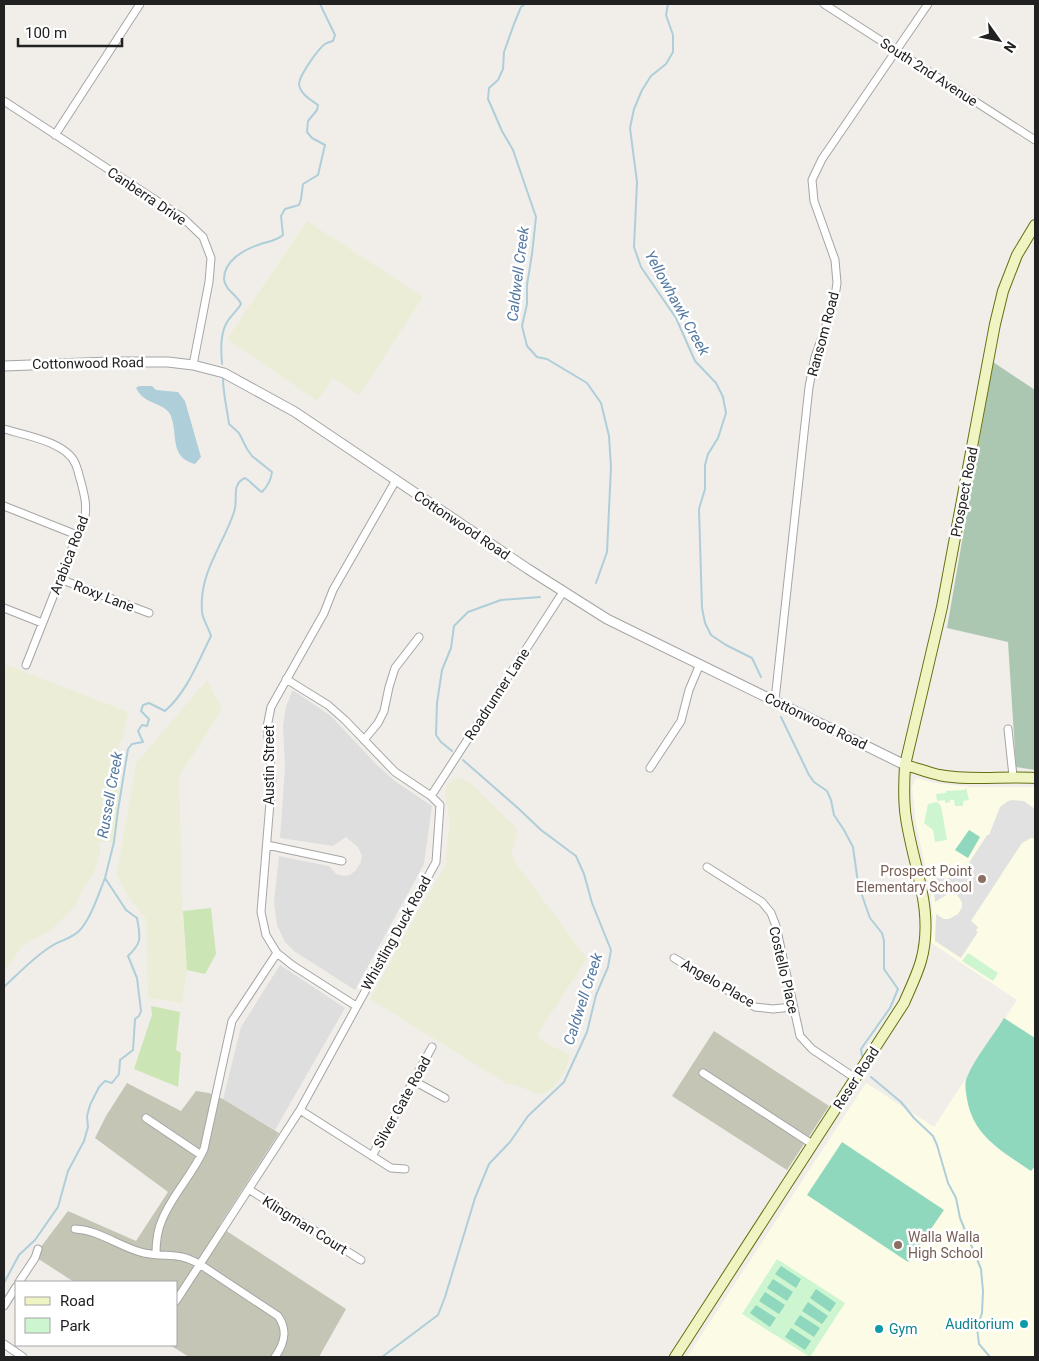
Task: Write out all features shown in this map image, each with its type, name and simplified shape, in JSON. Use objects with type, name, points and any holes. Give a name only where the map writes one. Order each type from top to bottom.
[{"type":"main road","name":"Prospect Road","points":[[905,765],[942,607],[991,343],[1003,291],[1017,255],[1035,225]]},
{"type":"main road","points":[[905,765],[938,774],[968,778],[1013,776],[1035,778]]},
{"type":"main road","name":"Reser Road","points":[[676,1357],[904,1003],[921,960],[925,930],[925,910],[922,888],[906,818],[905,765]]},
{"type":"street","points":[[55,135],[140,4]]},
{"type":"street","name":"South 2nd Avenue","points":[[824,4],[1035,140]]},
{"type":"street","name":"Ransom Road","points":[[775,700],[809,387],[815,357],[834,303],[837,282],[835,260],[814,201],[812,180],[822,159],[928,4]]},
{"type":"street","name":"Canberra Drive","points":[[4,101],[183,218],[203,237],[211,258],[209,282],[193,365]]},
{"type":"street","name":"Cottonwood Road","points":[[4,366],[168,362],[193,365],[224,373],[295,412],[563,592],[607,619],[905,765]]},
{"type":"street","name":"Arabica Road","points":[[4,428],[51,444],[69,455],[75,463],[86,508],[26,665]]},
{"type":"street","name":"Austin Street","points":[[356,1006],[292,965],[277,953],[266,935],[261,912],[272,778],[267,727],[271,707],[324,613],[333,590],[396,480]]},
{"type":"street","points":[[4,506],[77,535]]},
{"type":"street","name":"Roxy Lane","points":[[60,579],[149,612]]},
{"type":"street","name":"Roadrunner Lane","points":[[431,796],[563,592]]},
{"type":"street","points":[[4,608],[42,623]]},
{"type":"street","points":[[364,740],[378,723],[384,711],[395,668],[419,637]]},
{"type":"street","points":[[650,768],[681,721],[689,690],[700,664]]},
{"type":"street","points":[[286,679],[328,705],[395,772],[431,796]]},
{"type":"street","points":[[1008,729],[1013,776]]},
{"type":"street","name":"Whistling Duck Road","points":[[178,1298],[250,1190],[300,1110],[436,862],[440,805],[431,796]]},
{"type":"street","points":[[267,845],[342,861]]},
{"type":"street","name":"Costello Place","points":[[707,867],[762,902],[771,913],[776,926],[792,1007],[800,1036],[812,1049],[855,1078]]},
{"type":"street","points":[[156,1254],[156,1241],[161,1220],[202,1155],[207,1140],[232,1020],[277,953]]},
{"type":"street","name":"Angelo Place","points":[[674,958],[755,1007],[773,1009],[792,1007]]},
{"type":"street","name":"Silver Gate Road","points":[[372,1156],[432,1047]]},
{"type":"street","points":[[703,1073],[812,1144]]},
{"type":"street","points":[[414,1080],[445,1098]]},
{"type":"street","points":[[300,1110],[391,1168],[405,1169]]},
{"type":"street","points":[[146,1118],[202,1155]]},
{"type":"street","name":"Klingman Court","points":[[250,1190],[361,1260]]},
{"type":"street","points":[[75,1229],[88,1230],[136,1251],[177,1255],[189,1258],[200,1265],[278,1316],[285,1331],[283,1342],[275,1357]]},
{"type":"street","points":[[20,1281],[35,1258],[38,1249]]},
{"type":"street","points":[[4,1306],[15,1289]]},
{"type":"street","points":[[4,1344],[23,1357]]},
{"type":"shaded area","points":[[307,221],[423,297],[359,395],[333,378],[317,401],[227,339]]},
{"type":"shaded area","points":[[993,362],[1035,390],[1035,770],[1016,767],[1008,642],[947,628]]},
{"type":"shaded area","points":[[4,664],[128,712],[124,734],[114,756],[113,771],[122,789],[114,842],[100,842],[100,852],[93,876],[84,886],[76,905],[51,930],[21,947],[4,971]]},
{"type":"shaded area","points":[[207,680],[222,710],[179,776],[183,925],[187,970],[182,1003],[148,998],[146,919],[128,897],[117,874],[136,763]]},
{"type":"shaded area","points":[[292,691],[331,716],[377,765],[395,781],[432,806],[424,864],[355,990],[294,951],[285,942],[277,925],[274,902],[279,856],[329,866],[336,874],[344,876],[350,875],[356,870],[362,856],[358,847],[346,837],[333,846],[280,838],[285,768],[283,726],[286,707]]},
{"type":"shaded area","points":[[457,778],[468,781],[516,827],[517,834],[511,853],[518,866],[587,959],[538,1033],[539,1038],[545,1043],[571,1055],[563,1074],[553,1088],[541,1095],[513,1084],[507,1084],[370,999],[417,913],[445,867],[450,820],[445,796],[447,785]]},
{"type":"shaded area","name":"Walla Walla High School","points":[[916,778],[934,783],[972,787],[1035,787],[1035,1357],[687,1357],[866,1083],[934,1127],[1017,1000],[930,942],[933,918],[931,895],[916,823],[912,787]]},
{"type":"shaded area","points":[[1012,800],[1024,801],[1035,809],[1035,839],[1031,838],[1022,843],[971,921],[978,927],[976,931],[978,932],[961,958],[935,941],[936,914],[944,919],[949,919],[958,914],[962,907],[962,902],[957,895],[948,894],[935,902],[932,878],[952,878],[965,869],[987,835],[989,835],[1000,807]]},
{"type":"shaded area","points":[[280,965],[345,1008],[275,1130],[223,1099],[241,1027]]},
{"type":"shaded area","points":[[714,1031],[829,1106],[787,1170],[672,1096]]},
{"type":"shaded area","points":[[127,1083],[181,1111],[196,1091],[209,1093],[223,1099],[279,1133],[219,1226],[346,1309],[319,1357],[189,1357],[172,1346],[178,1346],[178,1281],[72,1281],[34,1256],[68,1211],[136,1241],[168,1192],[95,1138],[106,1116]]},
{"type":"green space","points":[[966,788],[969,800],[963,801],[963,806],[955,806],[954,800],[945,803],[945,800],[937,801],[936,794],[946,793],[946,791],[964,790]]},
{"type":"green space","points":[[937,802],[941,806],[947,840],[935,842],[933,830],[924,823],[928,804]]},
{"type":"green space","points":[[969,830],[980,837],[968,858],[955,850]]},
{"type":"green space","points":[[211,908],[216,954],[205,974],[187,970],[183,911]]},
{"type":"green space","points":[[968,953],[998,973],[993,981],[962,961]]},
{"type":"green space","points":[[151,1006],[180,1012],[176,1050],[181,1053],[178,1087],[134,1069],[152,1015]]},
{"type":"green space","points":[[1004,1018],[1035,1038],[1035,1166],[1031,1171],[1000,1150],[983,1133],[970,1112],[967,1099],[965,1085],[970,1070]]},
{"type":"green space","points":[[842,1142],[944,1210],[908,1262],[807,1195]]},
{"type":"green space","points":[[777,1259],[845,1303],[810,1357],[742,1314]]},
{"type":"green space","points":[[781,1266],[801,1279],[796,1288],[775,1274]]},
{"type":"green space","points":[[773,1279],[793,1292],[787,1301],[767,1288]]},
{"type":"green space","points":[[816,1289],[836,1303],[830,1312],[810,1298]]},
{"type":"green space","points":[[765,1292],[785,1305],[779,1314],[759,1301]]},
{"type":"green space","points":[[808,1302],[828,1316],[822,1324],[802,1311]]},
{"type":"green space","points":[[756,1305],[776,1318],[770,1327],[750,1313]]},
{"type":"green space","points":[[800,1315],[820,1328],[814,1337],[794,1324]]},
{"type":"green space","points":[[791,1328],[811,1341],[805,1350],[785,1337]]},
{"type":"water","points":[[139,386],[152,386],[156,390],[178,392],[185,401],[201,457],[195,464],[181,456],[176,443],[173,421],[168,411],[142,396],[136,388]]},
{"type":"waterway","name":"Russell Creek","points":[[222,364],[221,344],[224,329],[241,304],[225,283],[227,267],[235,257],[246,250],[283,235],[281,216],[285,209],[299,205],[303,184],[318,175],[325,145],[312,138],[307,132],[308,121],[317,110],[318,105],[304,94],[299,84],[305,69],[322,47],[328,42],[333,41],[335,35],[320,4]]},
{"type":"waterway","name":"Caldwell Creek","points":[[525,4],[521,7],[504,52],[503,69],[498,80],[489,88],[488,99],[502,131],[513,150],[536,217],[527,285],[527,304],[522,326],[527,346],[537,357],[547,359],[587,383],[601,403],[609,436],[611,467],[607,552],[596,583]]},
{"type":"waterway","name":"Yellowhawk Creek","points":[[668,4],[666,15],[673,35],[673,52],[666,64],[651,76],[642,90],[634,109],[630,128],[637,182],[634,247],[641,267],[676,318],[695,361],[716,383],[723,397],[726,413],[718,438],[708,454],[705,465],[705,489],[699,509],[702,608],[705,623],[711,635],[752,658],[761,677]]},
{"type":"waterway","name":"Russell Creek","points":[[4,1283],[19,1255],[35,1240],[58,1207],[68,1171],[84,1141],[88,1127],[87,1116],[90,1105],[99,1087],[105,1081],[112,1083],[119,1074],[120,1060],[133,1050],[135,1019],[141,1011],[137,978],[128,956],[136,947],[139,939],[137,918],[126,910],[105,878],[114,842],[128,749],[132,744],[143,742],[138,731],[142,725],[147,726],[149,719],[141,711],[143,705],[149,703],[165,711],[173,703],[186,686],[211,636],[202,614],[204,584],[234,512],[238,484],[245,478],[262,492],[269,483],[272,472],[252,456],[239,433],[229,424],[223,378]]},
{"type":"waterway","name":"Caldwell Creek","points":[[452,751],[436,735],[437,703],[442,670],[451,648],[454,626],[468,612],[501,600],[540,597]]},
{"type":"waterway","name":"Yellowhawk Creek","points":[[781,717],[809,775],[814,782],[827,791],[834,815],[853,847],[858,883],[865,904],[870,918],[882,933],[884,941],[884,969],[898,989],[890,1008],[861,1049],[862,1056]]},
{"type":"waterway","name":"Caldwell Creek","points":[[382,1357],[438,1315],[475,1198],[489,1164],[510,1142],[528,1116],[564,1082],[587,1032],[596,995],[608,967],[611,950],[576,856],[541,830],[463,760]]},
{"type":"waterway","points":[[4,987],[44,951],[80,930],[91,912],[105,878]]},
{"type":"waterway","name":"Yellowhawk Creek","points":[[871,1077],[901,1102],[933,1136],[937,1145],[948,1183],[956,1198],[960,1218],[981,1269],[982,1313],[977,1328],[979,1344],[990,1357]]},
{"type":"place","name":"Prospect Point Elementary School","points":[[982,879]]},
{"type":"place","name":"Walla Walla High School","points":[[898,1245]]},
{"type":"place","name":"Auditorium","points":[[1024,1324]]},
{"type":"place","name":"Gym","points":[[879,1329]]}]
